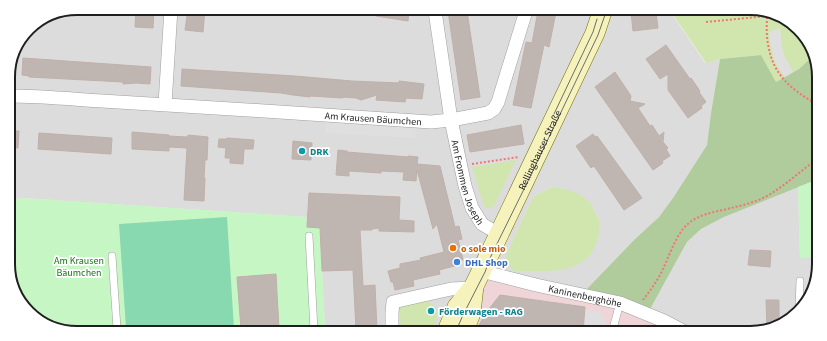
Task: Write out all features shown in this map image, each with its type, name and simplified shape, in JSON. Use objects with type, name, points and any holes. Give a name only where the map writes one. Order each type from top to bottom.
[{"type":"main road","name":"Rellinghauser Straße","points":[[449,326],[458,307],[477,279],[499,234],[595,33],[601,15]]},
{"type":"main road","name":"Rellinghauser Straße","points":[[466,326],[471,313],[477,279]]},
{"type":"street","points":[[164,104],[171,15]]},
{"type":"street","name":"Am Frommen Joseph","points":[[436,15],[451,120],[465,186],[472,208],[482,224],[499,234]]},
{"type":"street","points":[[451,120],[488,113],[494,109],[498,102],[525,15]]},
{"type":"street","name":"Am Krausen Bäumchen","points":[[15,96],[164,104],[431,122],[451,120]]},
{"type":"street","points":[[392,326],[393,302],[451,289],[471,288],[477,279]]},
{"type":"street","name":"Kaninenberghöhe","points":[[477,279],[536,286],[620,303],[674,326]]},
{"type":"lane","points":[[309,236],[314,326]]},
{"type":"lane","points":[[112,256],[116,326]]},
{"type":"lane","points":[[799,301],[800,281]]},
{"type":"lane","points":[[614,326],[620,303]]},
{"type":"path","points":[[706,22],[756,15]]},
{"type":"path","points":[[767,17],[770,58],[785,82],[810,100]]},
{"type":"path","points":[[461,166],[538,154]]},
{"type":"path","points":[[637,309],[660,275],[676,241],[684,228],[692,221],[710,212],[737,207],[762,198],[774,192],[812,163]]},
{"type":"shaded area","points":[[674,15],[705,63],[720,59],[707,145],[659,217],[635,239],[582,294],[471,326],[325,326],[320,229],[306,228],[306,217],[23,198],[15,199],[15,73],[17,61],[21,50],[36,30],[53,20],[65,16]],"holes":[[[561,188],[579,195],[593,208],[600,220],[598,237],[595,246],[507,253],[533,197],[548,189]]]},
{"type":"shaded area","points":[[780,28],[784,55],[793,72],[785,77],[774,60],[769,32]]},
{"type":"shaded area","points":[[326,122],[416,127],[415,138],[325,133]]},
{"type":"shaded area","points":[[798,187],[800,257],[812,257],[809,284],[802,298],[794,308],[781,318],[770,323],[754,326],[679,326],[649,311],[687,242],[701,229],[724,217]]},
{"type":"shaded area","points":[[482,272],[617,304],[666,326],[456,326]]},
{"type":"shaded area","points":[[585,310],[602,313],[606,323],[606,326],[584,326]]},
{"type":"green space","points":[[750,15],[770,18],[794,33],[804,46],[809,59],[799,69],[776,82],[761,55],[720,59],[706,63],[674,16]]},
{"type":"green space","points":[[761,55],[776,82],[799,69],[809,59],[812,77],[812,182],[724,217],[701,229],[687,242],[649,311],[582,294],[635,239],[659,217],[707,145],[720,59]]},
{"type":"green space","points":[[516,160],[494,206],[487,208],[484,206],[472,167]]},
{"type":"green space","points":[[812,182],[812,257],[800,258],[798,187]]},
{"type":"green space","points":[[554,187],[569,190],[578,194],[590,203],[600,220],[599,236],[593,251],[585,260],[576,266],[552,271],[515,271],[507,264],[507,253],[533,197]]},
{"type":"green space","name":"Am Krausen Bäumchen","points":[[23,198],[307,217],[306,228],[320,228],[325,326],[77,326],[57,323],[43,316],[30,305],[18,284],[15,264],[15,199]]},
{"type":"green space","points":[[227,217],[234,326],[126,326],[119,224]]},
{"type":"green space","points":[[426,300],[434,306],[436,310],[437,317],[435,326],[401,326],[399,307]]},
{"type":"building","points":[[136,15],[154,15],[153,28],[135,27]]},
{"type":"building","points":[[187,15],[204,15],[203,32],[185,30]]},
{"type":"building","points":[[376,15],[409,15],[408,21]]},
{"type":"building","points":[[449,15],[468,15],[480,97],[461,100]]},
{"type":"building","points":[[537,15],[555,15],[549,47],[544,45],[531,108],[513,105],[526,42],[532,43]]},
{"type":"building","points":[[631,15],[656,15],[658,28],[633,31]]},
{"type":"building","points":[[666,45],[690,79],[691,78],[706,102],[701,106],[702,108],[688,118],[668,90],[668,74],[660,79],[646,59]]},
{"type":"building","points":[[23,58],[151,67],[150,84],[123,84],[123,82],[29,77],[22,75]]},
{"type":"building","points":[[182,69],[352,81],[399,83],[399,81],[424,84],[422,99],[406,98],[405,102],[376,100],[377,95],[361,100],[343,97],[310,97],[281,93],[181,86]]},
{"type":"building","points":[[615,72],[631,96],[630,101],[645,104],[638,108],[650,126],[652,125],[659,136],[664,132],[663,142],[668,148],[666,149],[670,156],[662,161],[663,163],[653,170],[595,87]]},
{"type":"building","points":[[521,125],[524,144],[470,152],[467,135]]},
{"type":"building","points":[[15,131],[19,131],[18,148],[15,148]]},
{"type":"building","points":[[132,132],[169,136],[188,137],[188,135],[208,137],[207,160],[205,160],[204,201],[184,200],[187,148],[169,147],[169,151],[132,149]]},
{"type":"building","points":[[39,133],[112,138],[111,154],[38,149]]},
{"type":"building","points":[[593,134],[595,137],[597,136],[642,198],[624,210],[594,166],[591,168],[576,146]]},
{"type":"building","points":[[227,138],[254,140],[253,149],[244,149],[243,164],[230,163],[230,158],[225,158],[226,148],[218,147],[219,139]]},
{"type":"building","name":"DRK","points":[[293,141],[312,143],[311,160],[292,159]]},
{"type":"building","points":[[338,150],[347,152],[418,157],[417,164],[440,166],[455,227],[459,226],[462,239],[458,240],[463,259],[458,265],[439,270],[440,274],[413,280],[414,286],[395,290],[388,271],[400,268],[400,264],[421,260],[420,258],[444,252],[437,224],[433,229],[417,170],[416,181],[403,180],[404,172],[381,171],[381,173],[349,171],[349,176],[336,175]]},
{"type":"building","points":[[309,193],[400,197],[399,220],[414,221],[414,232],[379,231],[379,228],[372,230],[360,230],[363,286],[375,285],[377,326],[356,326],[353,270],[322,271],[320,228],[307,227]]},
{"type":"building","points":[[750,250],[771,251],[770,267],[748,265]]},
{"type":"building","points":[[276,274],[279,326],[241,326],[237,277]]},
{"type":"building","points":[[500,295],[585,307],[583,326],[479,326],[485,314]]},
{"type":"building","points":[[766,300],[779,300],[779,319],[767,324]]},
{"type":"tram line","points":[[458,326],[598,35],[605,15]]},
{"type":"tram line","points":[[554,114],[593,32],[597,19]]},
{"type":"place","name":"DRK","points":[[302,151]]},
{"type":"place","name":"o sole mio","points":[[453,248]]},
{"type":"place","name":"DHL Shop","points":[[457,262]]},
{"type":"place","name":"Förderwagen - RAG","points":[[431,311]]}]
